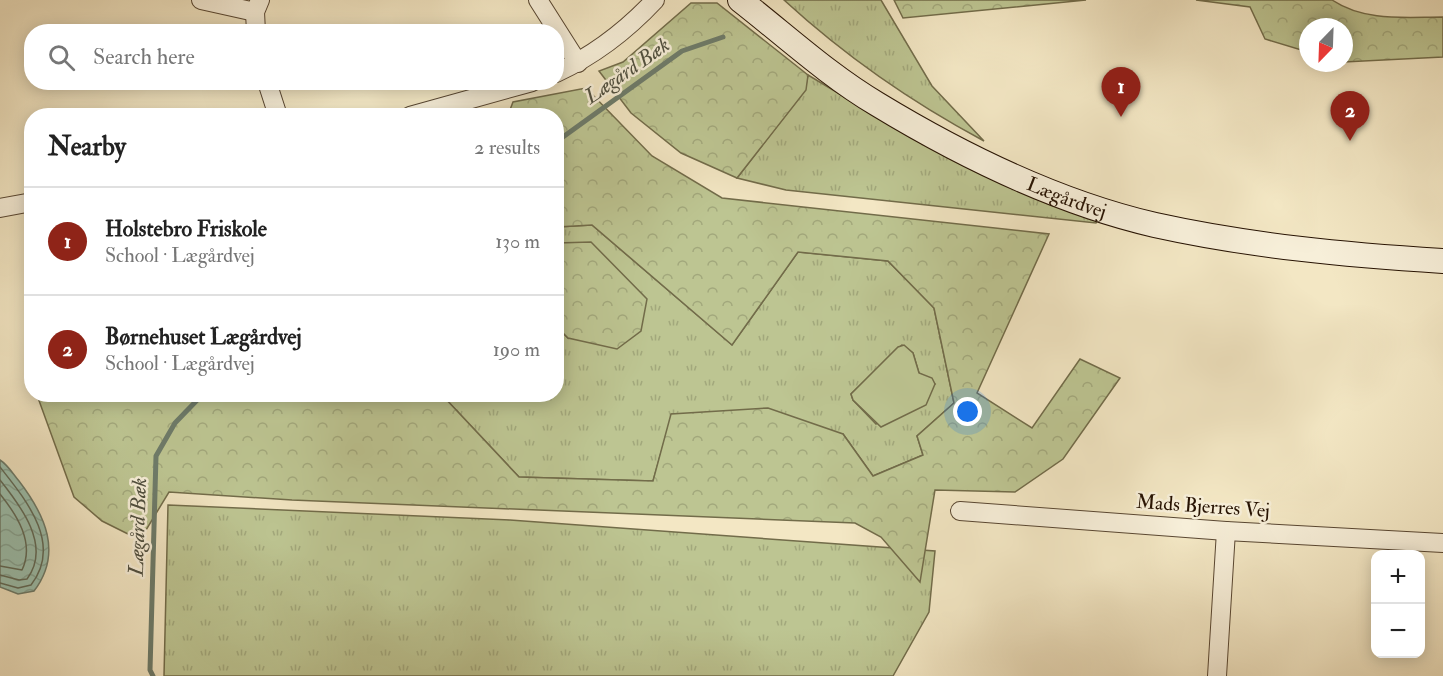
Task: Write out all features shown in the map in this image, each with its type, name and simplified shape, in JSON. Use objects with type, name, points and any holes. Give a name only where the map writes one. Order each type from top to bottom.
[{"type":"street","points":[[201,0],[257,6],[256,24]]},
{"type":"street","points":[[538,0],[554,24]]},
{"type":"street","points":[[564,70],[579,63],[631,26],[655,0]]},
{"type":"street","name":"Lægårdvej","points":[[740,0],[875,103],[997,168],[1084,203],[1154,225],[1225,238],[1325,253],[1443,261]]},
{"type":"street","points":[[564,40],[579,63]]},
{"type":"street","points":[[270,90],[275,108]]},
{"type":"street","points":[[439,108],[503,90]]},
{"type":"street","points":[[0,208],[24,204]]},
{"type":"street","name":"Mads Bjerres Vej","points":[[960,511],[1226,531],[1443,543]]},
{"type":"street","points":[[1217,676],[1226,531]]},
{"type":"green space","points":[[784,0],[881,0],[932,86],[984,141],[880,77],[807,21]]},
{"type":"green space","points":[[894,0],[1086,0],[903,18]]},
{"type":"green space","points":[[1196,0],[1332,0],[1358,12],[1372,15],[1443,17],[1443,57],[1353,62],[1353,18],[1299,18],[1299,49],[1265,39],[1250,7]]},
{"type":"green space","points":[[691,3],[717,3],[808,75],[806,90],[737,178],[681,153],[631,113],[599,71],[623,62]]},
{"type":"green space","points":[[808,75],[888,123],[1099,216],[1096,223],[786,190],[737,178],[805,90]]},
{"type":"green space","points":[[586,88],[652,156],[722,198],[1049,234],[977,393],[1032,428],[1080,359],[1120,378],[1063,459],[1015,492],[935,490],[920,582],[881,537],[855,523],[292,500],[169,492],[140,540],[102,521],[74,497],[40,402],[449,402],[519,477],[653,481],[671,414],[768,408],[843,434],[873,476],[923,455],[917,436],[954,403],[934,308],[888,261],[798,252],[732,345],[592,225],[564,227],[564,108],[511,108],[513,102]]},
{"type":"green space","points":[[592,225],[732,345],[798,252],[888,261],[934,308],[954,403],[917,436],[923,455],[873,476],[843,434],[672,414],[653,481],[519,477],[449,402],[564,402],[564,334],[568,338],[591,243],[564,243],[564,227]],"holes":[[[902,345],[913,353],[919,373],[935,384],[876,424],[853,400],[851,394]]]},
{"type":"green space","points":[[591,242],[647,299],[641,331],[617,349],[568,338],[564,334],[564,243]]},
{"type":"green space","points":[[904,345],[913,353],[919,373],[932,378],[935,384],[926,405],[881,427],[853,400],[851,394],[898,347]]},
{"type":"green space","points":[[168,505],[510,520],[935,551],[929,612],[893,676],[164,676]]},
{"type":"water","points":[[0,460],[6,464],[28,494],[43,521],[47,534],[48,563],[34,591],[18,594],[0,587]]},
{"type":"waterway","name":"Lægård Bæk","points":[[564,136],[682,51],[723,37]]},
{"type":"waterway","name":"Lægård Bæk","points":[[153,676],[150,670],[156,456],[175,423],[195,402]]},
{"type":"place","name":"Holstebro Friskole","points":[[1121,117]]},
{"type":"place","name":"Børnehuset Lægårdvej","points":[[1350,141]]}]
